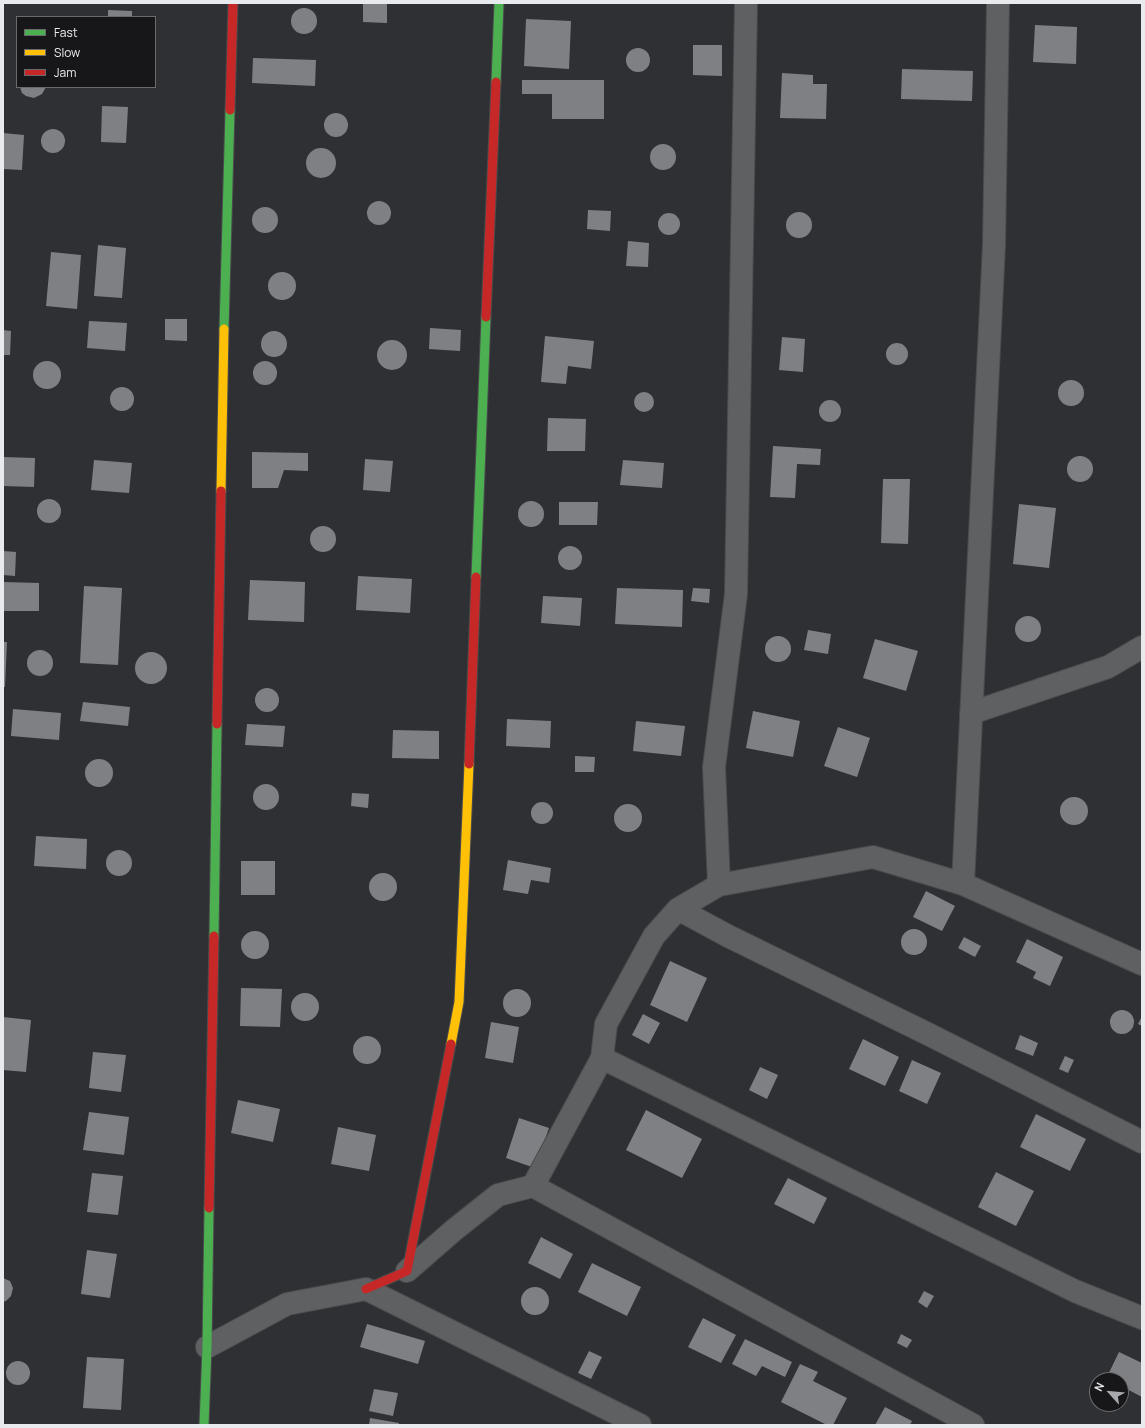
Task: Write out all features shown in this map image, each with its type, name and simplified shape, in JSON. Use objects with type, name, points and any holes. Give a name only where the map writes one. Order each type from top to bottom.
[{"type":"street","points":[[204,1425],[207,1347],[222,407],[233,3]]},
{"type":"street","points":[[407,1271],[459,1002],[499,3]]},
{"type":"street","points":[[719,885],[714,767],[736,594],[746,3]]},
{"type":"street","points":[[963,884],[994,245],[998,3]]},
{"type":"street","points":[[972,713],[1108,667],[1142,647]]},
{"type":"street","points":[[533,1186],[602,1058],[606,1024],[654,936],[678,909],[719,885],[873,857],[963,884],[1142,964]]},
{"type":"street","points":[[678,909],[728,936],[928,1034],[1142,1142]]},
{"type":"street","points":[[602,1058],[1075,1291],[1142,1318]]},
{"type":"street","points":[[207,1347],[287,1304],[366,1289],[407,1271],[454,1230],[498,1195],[533,1186],[973,1425]]},
{"type":"street","points":[[366,1289],[640,1425]]},
{"type":"building","points":[[363,3],[387,3],[387,23],[363,22]]},
{"type":"building","points":[[304,8],[313,12],[317,21],[313,30],[304,34],[295,30],[291,21],[295,12]]},
{"type":"building","points":[[108,10],[132,11],[132,16],[108,16]]},
{"type":"building","points":[[526,19],[571,21],[569,69],[524,66]]},
{"type":"building","points":[[1035,25],[1077,27],[1076,64],[1033,62]]},
{"type":"building","points":[[693,45],[722,45],[722,76],[693,75]]},
{"type":"building","points":[[633,48],[643,48],[650,55],[650,65],[643,72],[633,72],[626,65],[626,55]]},
{"type":"building","points":[[253,58],[316,60],[315,86],[252,83]]},
{"type":"building","points":[[902,69],[973,71],[972,101],[901,99]]},
{"type":"building","points":[[782,73],[813,75],[813,84],[827,84],[826,119],[780,118]]},
{"type":"building","points":[[522,80],[604,80],[604,119],[552,119],[552,94],[522,94]]},
{"type":"building","points":[[20,88],[45,88],[42,94],[34,98],[26,96],[22,93]]},
{"type":"building","points":[[102,106],[128,107],[126,143],[101,142]]},
{"type":"building","points":[[336,113],[345,116],[348,125],[345,134],[336,137],[327,134],[324,125],[327,116]]},
{"type":"building","points":[[53,129],[62,132],[65,141],[62,150],[53,153],[44,150],[41,141],[44,132]]},
{"type":"building","points":[[3,133],[24,135],[22,170],[3,169]]},
{"type":"building","points":[[663,144],[672,148],[676,157],[672,166],[663,170],[654,166],[650,157],[654,148]]},
{"type":"building","points":[[321,148],[327,149],[335,157],[335,169],[327,177],[321,178],[315,177],[307,169],[306,163],[307,157],[315,149]]},
{"type":"building","points":[[379,201],[388,204],[391,213],[388,222],[379,225],[370,222],[367,213],[370,204]]},
{"type":"building","points":[[265,207],[274,211],[278,220],[274,229],[265,233],[256,229],[252,220],[256,211]]},
{"type":"building","points":[[588,210],[611,211],[610,231],[587,229]]},
{"type":"building","points":[[799,212],[808,216],[812,225],[808,234],[799,238],[790,234],[786,225],[790,216]]},
{"type":"building","points":[[665,213],[673,213],[680,220],[680,228],[673,235],[665,235],[658,228],[658,220]]},
{"type":"building","points":[[628,241],[649,243],[648,267],[626,266]]},
{"type":"building","points":[[98,245],[126,248],[122,298],[94,296]]},
{"type":"building","points":[[51,252],[81,255],[77,309],[46,306]]},
{"type":"building","points":[[282,272],[292,276],[296,286],[292,296],[282,300],[272,296],[268,286],[272,276]]},
{"type":"building","points":[[165,319],[187,319],[187,341],[165,340]]},
{"type":"building","points":[[89,321],[127,323],[125,351],[87,348]]},
{"type":"building","points":[[430,328],[461,330],[460,351],[429,349]]},
{"type":"building","points":[[3,330],[11,331],[10,355],[3,355]]},
{"type":"building","points":[[274,331],[283,335],[287,344],[283,353],[274,357],[265,353],[261,344],[265,335]]},
{"type":"building","points":[[545,336],[594,341],[591,369],[568,366],[566,384],[541,382]]},
{"type":"building","points":[[782,337],[805,339],[803,372],[779,370]]},
{"type":"building","points":[[392,340],[402,345],[407,355],[402,365],[392,370],[382,365],[377,355],[382,345]]},
{"type":"building","points":[[897,343],[905,346],[908,354],[905,362],[897,365],[889,362],[886,354],[889,346]]},
{"type":"building","points":[[47,361],[57,365],[61,375],[57,385],[47,389],[37,385],[33,375],[37,365]]},
{"type":"building","points":[[260,361],[270,361],[277,368],[277,378],[270,385],[260,385],[253,378],[253,368]]},
{"type":"building","points":[[1071,380],[1080,384],[1084,393],[1080,402],[1071,406],[1062,402],[1058,393],[1062,384]]},
{"type":"building","points":[[122,387],[127,388],[133,394],[133,404],[127,410],[122,411],[117,410],[111,404],[110,399],[111,394],[117,388]]},
{"type":"building","points":[[640,392],[648,392],[654,398],[654,406],[648,412],[640,412],[634,406],[634,398]]},
{"type":"building","points":[[830,400],[838,403],[841,411],[838,419],[830,422],[822,419],[819,411],[822,403]]},
{"type":"building","points":[[548,418],[586,419],[585,451],[547,451]]},
{"type":"building","points":[[773,446],[821,449],[820,465],[797,464],[795,498],[770,497]]},
{"type":"building","points":[[252,452],[308,453],[308,471],[284,470],[278,488],[252,488]]},
{"type":"building","points":[[1080,456],[1089,460],[1093,469],[1089,478],[1080,482],[1071,478],[1067,469],[1071,460]]},
{"type":"building","points":[[3,457],[35,458],[34,487],[3,486]]},
{"type":"building","points":[[365,459],[393,461],[390,492],[363,490]]},
{"type":"building","points":[[94,460],[132,463],[129,493],[91,490]]},
{"type":"building","points":[[623,460],[664,463],[662,488],[620,485]]},
{"type":"building","points":[[883,479],[910,479],[908,544],[881,543]]},
{"type":"building","points":[[49,499],[54,500],[60,506],[60,516],[54,522],[49,523],[44,522],[38,516],[37,511],[38,506],[44,500]]},
{"type":"building","points":[[531,501],[540,505],[544,514],[540,523],[531,527],[522,523],[518,514],[522,505]]},
{"type":"building","points":[[559,502],[598,502],[597,525],[559,525]]},
{"type":"building","points":[[1019,504],[1056,508],[1049,568],[1013,564]]},
{"type":"building","points":[[323,526],[332,530],[336,539],[332,548],[323,552],[314,548],[310,539],[314,530]]},
{"type":"building","points":[[570,546],[575,547],[581,553],[581,563],[575,569],[570,570],[565,569],[559,563],[558,558],[559,553],[565,547]]},
{"type":"building","points":[[3,551],[16,552],[15,576],[3,575]]},
{"type":"building","points":[[358,576],[412,579],[410,613],[356,610]]},
{"type":"building","points":[[250,580],[305,582],[304,622],[248,620]]},
{"type":"building","points":[[3,582],[39,583],[39,611],[3,611]]},
{"type":"building","points":[[84,586],[122,588],[118,665],[80,663]]},
{"type":"building","points":[[617,588],[683,590],[682,627],[615,624]]},
{"type":"building","points":[[693,588],[710,589],[709,603],[691,601]]},
{"type":"building","points":[[543,596],[582,598],[580,626],[541,623]]},
{"type":"building","points":[[1028,616],[1037,620],[1041,629],[1037,638],[1028,642],[1019,638],[1015,629],[1019,620]]},
{"type":"building","points":[[808,630],[831,634],[828,654],[804,650]]},
{"type":"building","points":[[778,636],[787,640],[791,649],[787,658],[778,662],[769,658],[765,649],[769,640]]},
{"type":"building","points":[[875,639],[918,651],[906,691],[863,678]]},
{"type":"building","points":[[3,642],[7,642],[5,687],[3,687]]},
{"type":"building","points":[[40,650],[50,653],[53,663],[50,673],[40,676],[30,673],[27,663],[30,653]]},
{"type":"building","points":[[148,652],[154,652],[164,659],[167,668],[166,674],[160,681],[154,684],[148,684],[138,677],[135,671],[135,665],[142,655]]},
{"type":"building","points":[[267,688],[276,691],[279,700],[276,709],[267,712],[258,709],[255,700],[258,691]]},
{"type":"building","points":[[83,702],[130,707],[128,726],[80,721]]},
{"type":"building","points":[[13,709],[61,713],[59,740],[11,736]]},
{"type":"building","points":[[753,711],[800,721],[793,757],[746,748]]},
{"type":"building","points":[[507,719],[551,721],[550,748],[506,746]]},
{"type":"building","points":[[636,721],[685,726],[681,756],[633,751]]},
{"type":"building","points":[[247,724],[285,726],[283,747],[245,745]]},
{"type":"building","points":[[838,727],[870,738],[857,777],[824,766]]},
{"type":"building","points":[[393,730],[439,731],[439,759],[392,758]]},
{"type":"building","points":[[575,756],[595,757],[594,772],[575,772]]},
{"type":"building","points":[[99,759],[105,760],[109,763],[112,767],[112,779],[109,783],[105,786],[99,787],[93,786],[89,783],[86,779],[85,773],[86,767],[89,763],[93,760]]},
{"type":"building","points":[[266,784],[275,788],[279,797],[275,806],[266,810],[257,806],[253,797],[257,788]]},
{"type":"building","points":[[352,793],[369,794],[368,808],[351,806]]},
{"type":"building","points":[[1074,797],[1084,801],[1088,811],[1084,821],[1074,825],[1064,821],[1060,811],[1064,801]]},
{"type":"building","points":[[542,802],[550,805],[553,813],[550,821],[542,824],[534,821],[531,813],[534,805]]},
{"type":"building","points":[[628,804],[638,808],[642,818],[638,828],[628,832],[618,828],[614,818],[618,808]]},
{"type":"building","points":[[36,836],[87,839],[86,869],[34,866]]},
{"type":"building","points":[[119,850],[128,854],[132,863],[128,872],[119,876],[110,872],[106,863],[110,854]]},
{"type":"building","points":[[508,860],[551,868],[549,883],[531,880],[528,894],[503,890]]},
{"type":"building","points":[[241,861],[275,861],[275,895],[241,895]]},
{"type":"building","points":[[383,873],[393,877],[397,887],[393,897],[383,901],[373,897],[369,887],[373,877]]},
{"type":"building","points":[[926,891],[955,906],[942,931],[913,917]]},
{"type":"building","points":[[914,929],[923,933],[927,942],[923,951],[914,955],[905,951],[901,942],[905,933]]},
{"type":"building","points":[[255,931],[265,935],[269,945],[265,955],[255,959],[245,955],[241,945],[245,935]]},
{"type":"building","points":[[964,937],[981,946],[975,957],[958,948]]},
{"type":"building","points":[[1027,939],[1063,957],[1050,986],[1033,978],[1036,972],[1016,962]]},
{"type":"building","points":[[670,961],[707,978],[687,1022],[650,1005]]},
{"type":"building","points":[[241,988],[282,989],[280,1027],[240,1026]]},
{"type":"building","points":[[517,989],[527,993],[531,1003],[527,1013],[517,1017],[507,1013],[503,1003],[507,993]]},
{"type":"building","points":[[305,993],[315,997],[319,1007],[315,1017],[305,1021],[295,1017],[291,1007],[295,997]]},
{"type":"building","points":[[1122,1010],[1131,1013],[1134,1022],[1131,1031],[1122,1034],[1113,1031],[1110,1022],[1113,1013]]},
{"type":"building","points":[[643,1014],[660,1023],[649,1044],[632,1035]]},
{"type":"building","points":[[1142,1016],[1142,1026],[1138,1024]]},
{"type":"building","points":[[3,1017],[31,1020],[26,1072],[3,1070]]},
{"type":"building","points":[[491,1022],[519,1027],[513,1063],[485,1058]]},
{"type":"building","points":[[1020,1035],[1038,1043],[1033,1056],[1015,1049]]},
{"type":"building","points":[[367,1036],[377,1040],[381,1050],[377,1060],[367,1064],[357,1060],[353,1050],[357,1040]]},
{"type":"building","points":[[863,1039],[899,1057],[885,1086],[849,1069]]},
{"type":"building","points":[[93,1052],[126,1055],[121,1092],[89,1088]]},
{"type":"building","points":[[1065,1056],[1074,1060],[1068,1073],[1059,1069]]},
{"type":"building","points":[[912,1060],[941,1073],[927,1104],[899,1091]]},
{"type":"building","points":[[760,1067],[778,1075],[767,1099],[749,1090]]},
{"type":"building","points":[[238,1100],[280,1109],[273,1142],[231,1133]]},
{"type":"building","points":[[646,1110],[702,1139],[682,1178],[626,1150]]},
{"type":"building","points":[[89,1112],[129,1117],[124,1155],[83,1150]]},
{"type":"building","points":[[1036,1114],[1086,1139],[1070,1171],[1020,1147]]},
{"type":"building","points":[[519,1118],[549,1128],[535,1168],[506,1158]]},
{"type":"building","points":[[338,1127],[376,1135],[369,1171],[331,1164]]},
{"type":"building","points":[[996,1172],[1034,1191],[1016,1226],[978,1207]]},
{"type":"building","points":[[92,1173],[123,1176],[118,1215],[87,1212]]},
{"type":"building","points":[[788,1178],[827,1198],[814,1224],[774,1204]]},
{"type":"building","points":[[541,1237],[573,1254],[560,1279],[528,1263]]},
{"type":"building","points":[[87,1250],[117,1254],[110,1298],[81,1294]]},
{"type":"building","points":[[592,1263],[641,1287],[627,1316],[578,1292]]},
{"type":"building","points":[[3,1278],[10,1281],[13,1288],[11,1296],[3,1302]]},
{"type":"building","points":[[535,1287],[545,1291],[549,1301],[545,1311],[535,1315],[525,1311],[521,1301],[525,1291]]},
{"type":"building","points":[[924,1291],[934,1296],[927,1308],[918,1302]]},
{"type":"building","points":[[703,1318],[736,1335],[721,1363],[688,1347]]},
{"type":"building","points":[[367,1324],[425,1341],[418,1364],[360,1347]]},
{"type":"building","points":[[901,1334],[912,1340],[907,1348],[897,1343]]},
{"type":"building","points":[[745,1339],[792,1362],[785,1377],[762,1366],[756,1376],[732,1364]]},
{"type":"building","points":[[589,1351],[602,1357],[591,1379],[578,1373]]},
{"type":"building","points":[[1119,1352],[1142,1363],[1142,1397],[1129,1390],[1129,1372],[1109,1372]]},
{"type":"building","points":[[87,1357],[124,1359],[121,1410],[83,1408]]},
{"type":"building","points":[[18,1361],[27,1364],[30,1373],[27,1382],[18,1385],[9,1382],[6,1373],[9,1364]]},
{"type":"building","points":[[800,1364],[818,1372],[813,1381],[847,1398],[833,1425],[827,1425],[781,1402]]},
{"type":"building","points":[[374,1389],[398,1393],[393,1416],[369,1411]]},
{"type":"building","points":[[885,1407],[912,1421],[910,1425],[875,1425]]},
{"type":"building","points":[[370,1418],[399,1423],[399,1425],[369,1425]]},
{"type":"traffic: fast","points":[[496,82],[499,3]]},
{"type":"traffic: fast","points":[[224,329],[230,110]]},
{"type":"traffic: fast","points":[[476,577],[486,317]]},
{"type":"traffic: fast","points":[[214,936],[217,724]]},
{"type":"traffic: fast","points":[[204,1425],[207,1347],[209,1208]]},
{"type":"traffic: slow","points":[[221,491],[224,329]]},
{"type":"traffic: slow","points":[[451,1044],[459,1002],[469,764]]},
{"type":"traffic: jam","points":[[230,110],[233,3]]},
{"type":"traffic: jam","points":[[486,317],[496,82]]},
{"type":"traffic: jam","points":[[217,724],[221,491]]},
{"type":"traffic: jam","points":[[469,764],[476,577]]},
{"type":"traffic: jam","points":[[209,1208],[214,936]]},
{"type":"traffic: jam","points":[[366,1289],[407,1271],[451,1044]]}]
